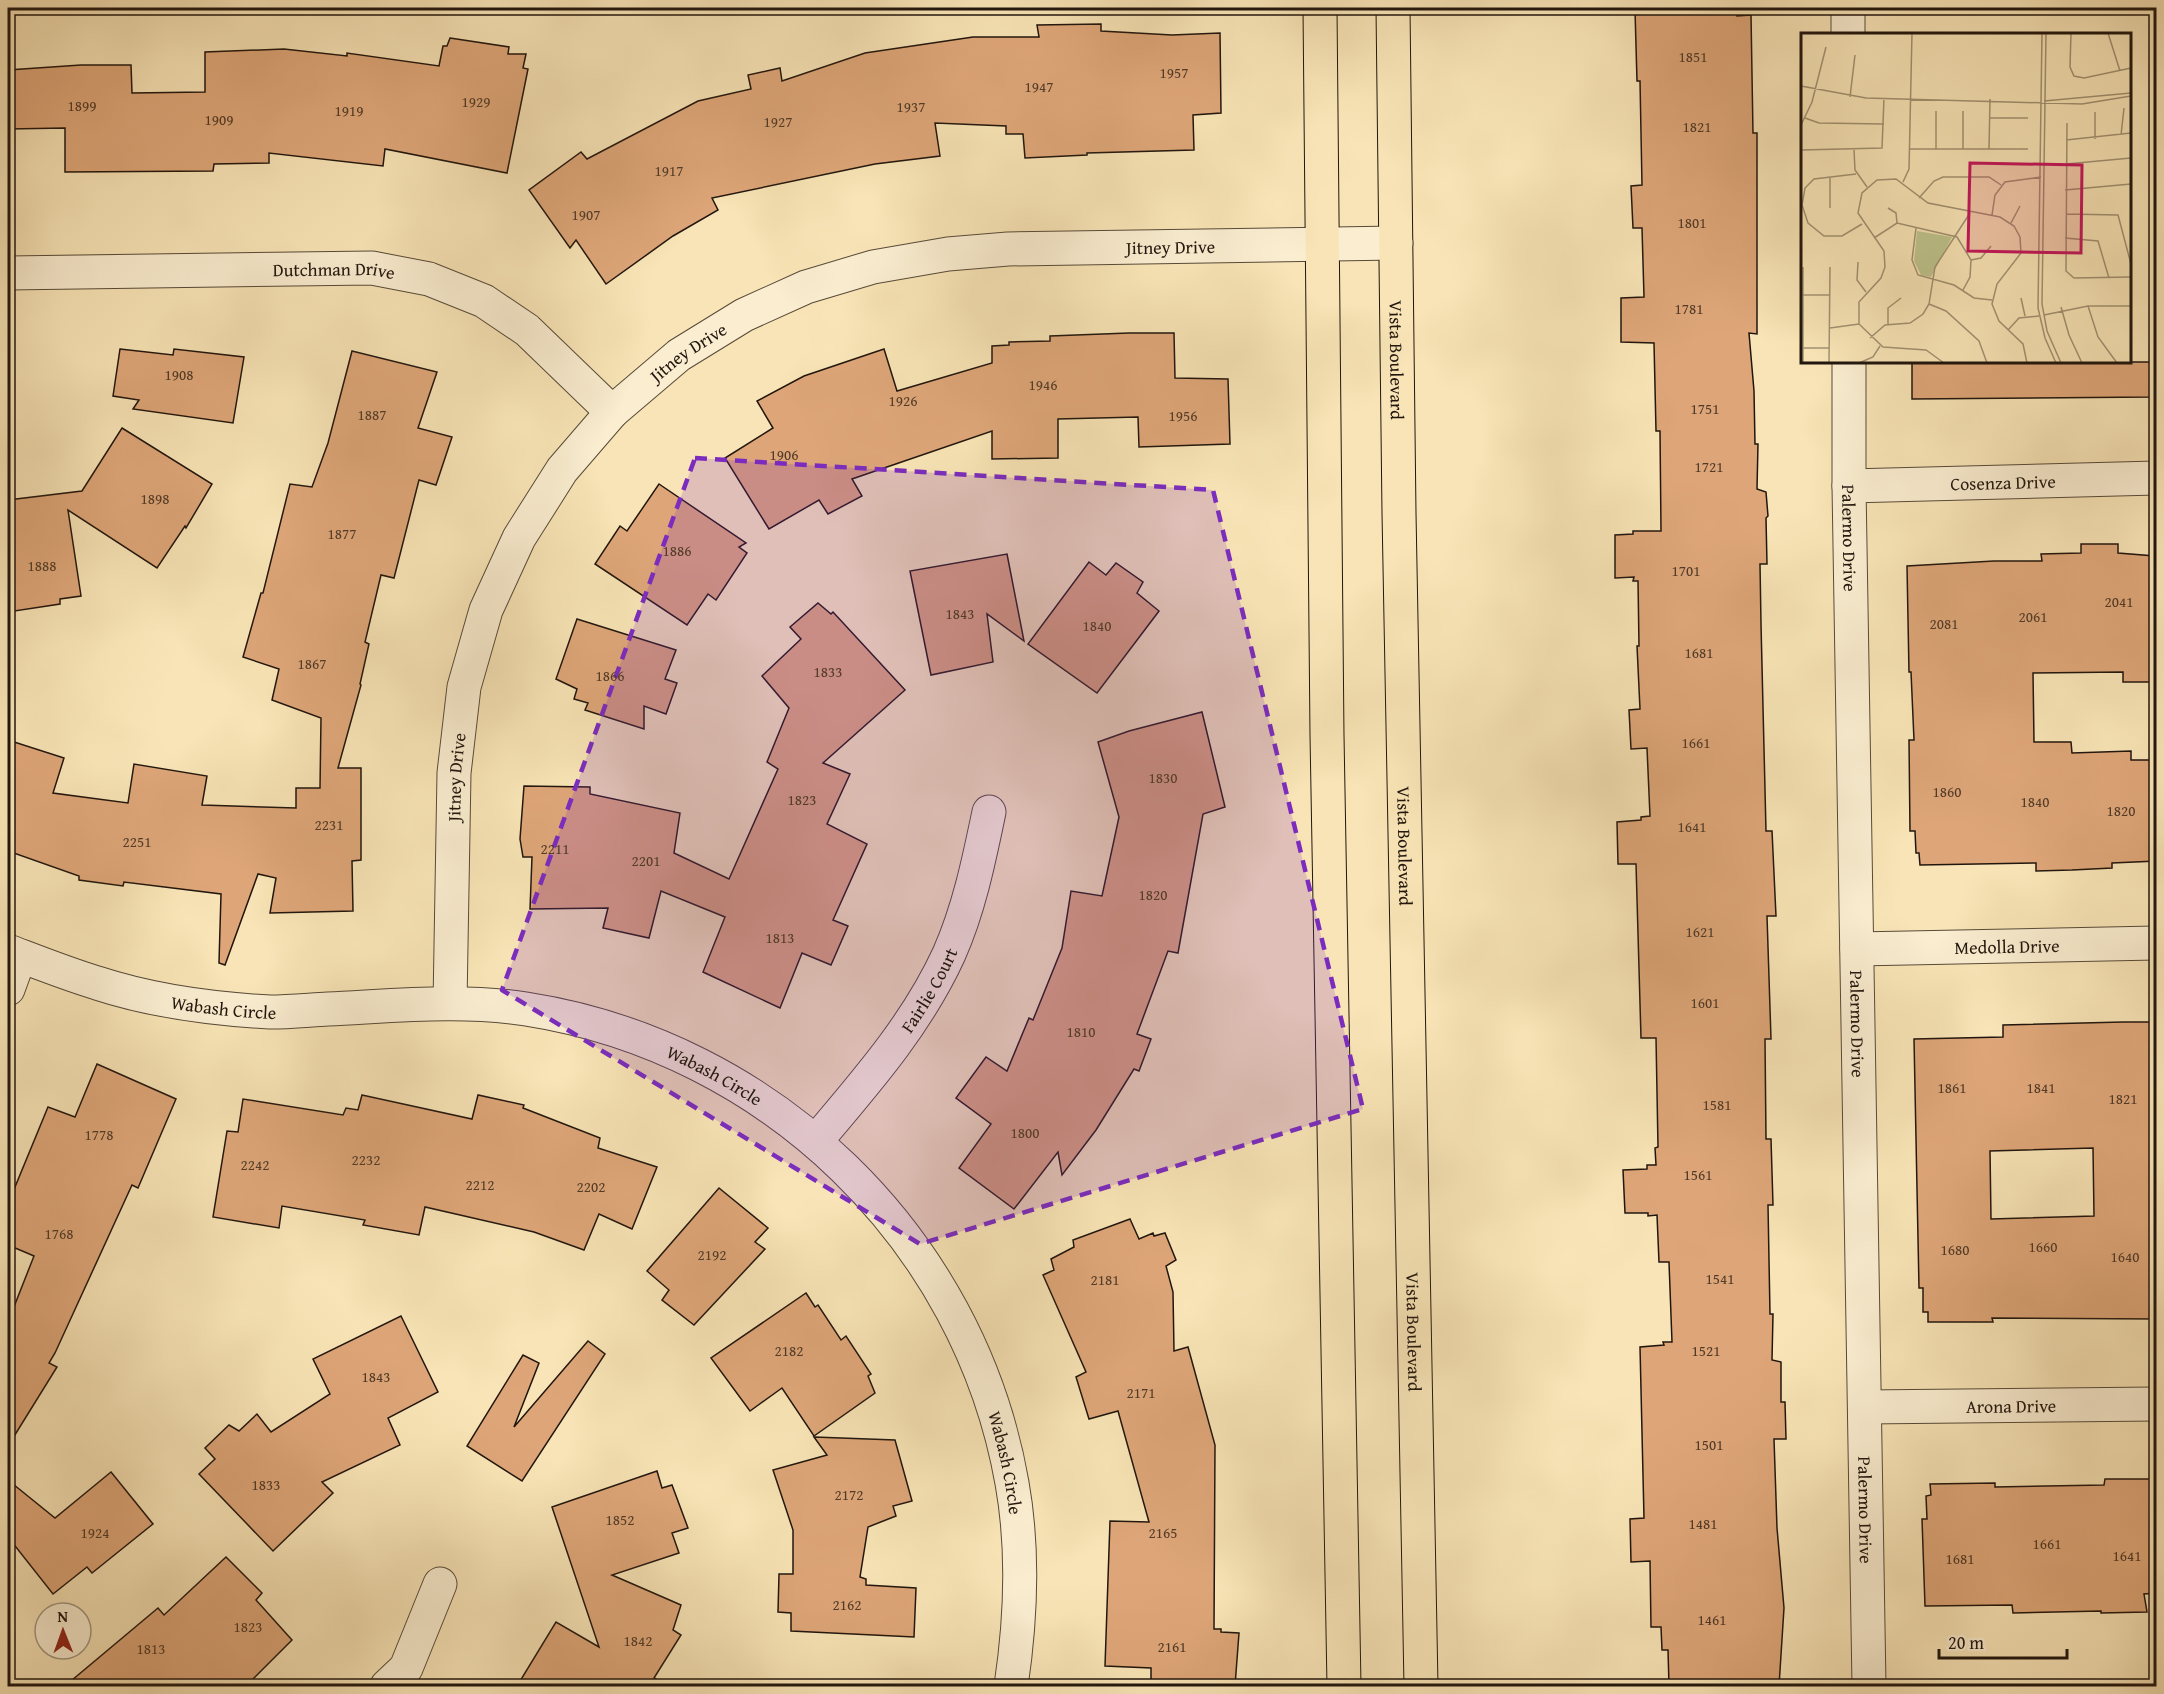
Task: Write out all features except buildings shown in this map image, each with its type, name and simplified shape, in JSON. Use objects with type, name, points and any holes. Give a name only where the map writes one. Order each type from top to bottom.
[{"type":"main road","points":[[1320,8],[1327,735],[1344,1686]]},
{"type":"main road","name":"Vista Boulevard","points":[[1393,8],[1421,1686]]},
{"type":"street","points":[[1848,8],[1848,33]]},
{"type":"street","name":"Jitney Drive","points":[[450,1003],[454,773],[464,687],[486,610],[519,538],[562,470],[612,411],[679,355],[744,315],[806,287],[873,267],[948,254],[1008,249],[1396,243]]},
{"type":"street","name":"Dutchman Drive","points":[[8,273],[372,267],[429,279],[484,301],[527,330],[612,411]]},
{"type":"street","name":"Palermo Drive","points":[[1849,363],[1849,486],[1869,1686]]},
{"type":"street","name":"Cosenza Drive","points":[[1849,486],[2157,478]]},
{"type":"street","name":"Fairlie Court","points":[[816,1141],[874,1072],[913,1020],[949,953],[974,883],[989,812]]},
{"type":"street","name":"Medolla Drive","points":[[1857,949],[2157,944]]},
{"type":"street","points":[[8,989],[14,954]]},
{"type":"street","name":"Wabash Circle","points":[[14,954],[100,984],[180,1003],[271,1012],[450,1003],[525,1009],[598,1024],[673,1052],[756,1096],[816,1141],[874,1197],[924,1262],[964,1333],[994,1410],[1012,1483],[1020,1562],[1018,1637],[1011,1686]]},
{"type":"street","name":"Arona Drive","points":[[1864,1407],[2157,1404]]},
{"type":"street","points":[[387,1686],[406,1668],[440,1584]]},
{"type":"highlighted area","points":[[695,458],[1213,490],[1363,1109],[920,1244],[502,990]]}]
